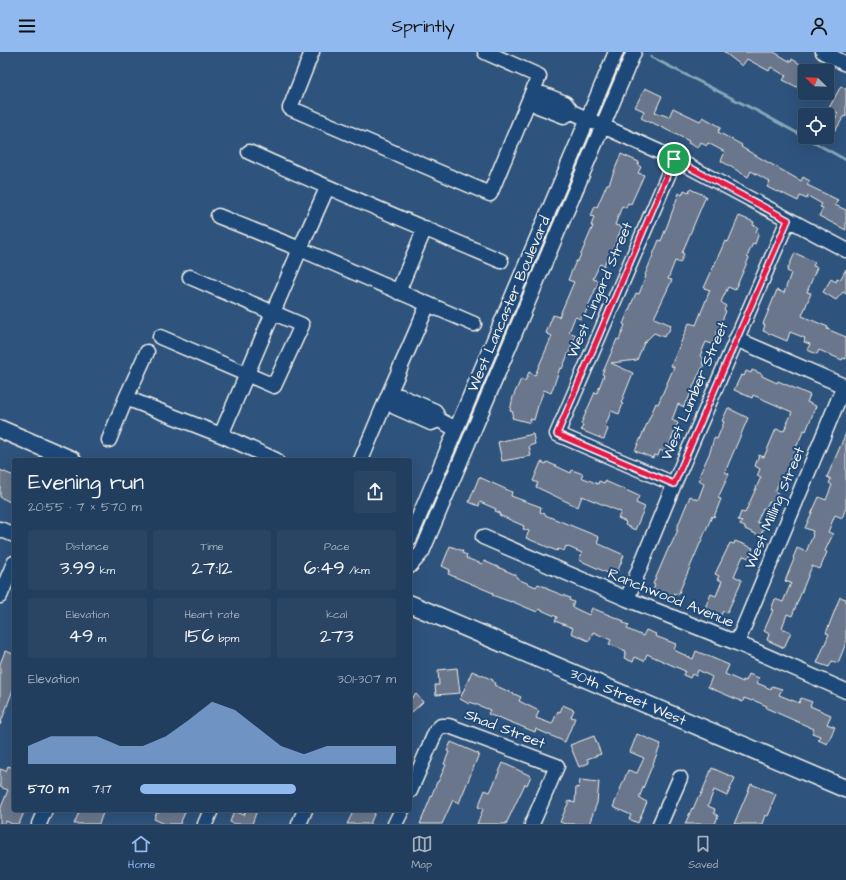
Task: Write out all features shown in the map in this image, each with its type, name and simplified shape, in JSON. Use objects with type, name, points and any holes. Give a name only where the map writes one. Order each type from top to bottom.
[{"type":"main road","points":[[0,429],[67,458]]},
{"type":"main road","name":"30th Street West","points":[[412,605],[846,789]]},
{"type":"street","points":[[312,52],[290,108],[490,194],[532,97],[539,76],[485,52]]},
{"type":"street","name":"West Lancaster Boulevard","points":[[412,533],[616,52]]},
{"type":"street","name":"West Lancaster Boulevard","points":[[412,564],[422,552],[634,52]]},
{"type":"street","points":[[532,97],[543,94],[565,103],[572,112],[674,159],[846,250]]},
{"type":"street","points":[[249,152],[327,188],[501,261]]},
{"type":"street","name":"West Lingard Street","points":[[674,159],[557,434],[674,484]]},
{"type":"street","points":[[221,435],[327,188]]},
{"type":"street","points":[[218,216],[300,249],[474,324]]},
{"type":"street","name":"West Lumber Street","points":[[627,599],[674,484],[788,220]]},
{"type":"street","points":[[398,292],[425,228]]},
{"type":"street","points":[[160,337],[274,386],[302,325],[190,277]]},
{"type":"street","points":[[362,458],[390,398],[428,304]]},
{"type":"street","name":"West Milling Street","points":[[736,339],[844,386],[737,643]]},
{"type":"street","points":[[109,440],[147,352]]},
{"type":"street","points":[[390,398],[400,396],[435,411],[439,420],[456,429]]},
{"type":"street","points":[[126,398],[221,435],[272,458]]},
{"type":"street","points":[[0,529],[12,534]]},
{"type":"street","name":"Ranchwood Avenue","points":[[483,537],[627,599],[737,643],[846,691]]},
{"type":"street","points":[[0,596],[12,568]]},
{"type":"street","name":"Shad Street","points":[[412,786],[436,731],[441,726],[449,726],[557,766],[532,824]]},
{"type":"street","points":[[660,824],[680,778]]},
{"type":"street","points":[[39,824],[43,812]]},
{"type":"street","points":[[205,824],[210,812]]},
{"type":"street","points":[[299,824],[304,812]]},
{"type":"street","points":[[396,824],[401,812]]},
{"type":"building","points":[[724,52],[774,52],[791,62],[792,59],[800,64],[798,64],[798,88],[783,80],[786,76],[771,67],[769,71],[747,59],[742,66]]},
{"type":"building","points":[[841,86],[846,89],[846,117],[844,116],[836,130],[834,129],[834,121],[838,113],[834,111],[834,108],[829,108]]},
{"type":"building","points":[[645,88],[662,96],[655,112],[669,117],[673,108],[700,121],[703,117],[721,127],[718,132],[742,145],[741,147],[801,181],[803,177],[810,181],[807,185],[838,200],[835,205],[846,210],[846,230],[819,216],[823,208],[820,207],[822,204],[808,196],[807,199],[800,196],[798,201],[778,191],[777,192],[767,187],[770,182],[769,181],[751,171],[748,177],[721,161],[725,152],[708,143],[706,146],[701,142],[698,148],[688,143],[689,141],[641,118],[644,111],[635,107]]},
{"type":"building","points":[[621,154],[639,162],[638,165],[641,167],[638,173],[644,175],[631,204],[628,203],[626,208],[622,206],[615,225],[622,227],[608,261],[606,260],[604,266],[600,264],[593,279],[599,281],[585,314],[583,314],[581,319],[575,317],[569,332],[576,335],[562,369],[560,368],[551,393],[544,390],[534,420],[530,419],[531,423],[512,418],[513,412],[510,411],[513,397],[521,379],[525,381],[529,372],[535,375],[552,336],[546,333],[553,315],[559,317],[574,282],[568,280],[593,226],[591,226],[594,217],[591,216],[595,206],[597,207],[607,184],[609,184]]},
{"type":"building","points":[[690,189],[706,196],[682,253],[684,254],[680,263],[675,261],[668,279],[672,280],[654,318],[671,325],[668,333],[666,333],[664,337],[654,333],[644,343],[637,360],[611,363],[633,373],[621,403],[623,404],[619,414],[611,411],[605,427],[608,429],[604,439],[600,438],[581,430],[583,425],[581,424],[595,392],[597,393],[604,375],[602,374],[617,339],[619,340],[625,325],[623,324],[636,293],[639,294],[646,276],[645,275],[659,240],[661,241],[679,193],[682,195],[684,190],[689,192]]},
{"type":"building","points":[[739,216],[754,222],[753,225],[758,227],[756,232],[759,233],[755,244],[753,243],[747,257],[749,258],[735,290],[728,287],[721,302],[726,306],[724,310],[726,311],[712,344],[706,342],[700,356],[704,359],[702,364],[704,365],[687,402],[686,401],[684,407],[678,404],[672,420],[678,423],[666,453],[660,450],[658,456],[654,455],[653,458],[635,451],[674,367],[671,366],[689,323],[696,325],[710,290],[704,288],[725,241],[728,242]]},
{"type":"building","points":[[795,253],[815,262],[813,266],[817,267],[807,292],[811,293],[802,316],[828,327],[827,329],[846,337],[846,359],[843,358],[842,360],[819,350],[817,354],[807,350],[810,344],[804,342],[805,338],[790,332],[787,341],[763,331],[765,325],[763,324],[777,290],[784,293],[791,273],[787,271]]},
{"type":"building","points":[[846,269],[846,294],[843,292],[836,300],[823,292],[831,279],[836,282],[837,279],[840,280]]},
{"type":"building","points":[[752,370],[777,383],[778,381],[810,395],[807,402],[816,406],[806,431],[804,430],[794,452],[784,478],[781,477],[775,492],[778,493],[774,503],[769,502],[765,509],[763,508],[757,522],[765,526],[760,536],[745,529],[745,527],[740,525],[742,521],[738,520],[741,512],[745,513],[761,477],[757,476],[760,469],[755,466],[759,455],[764,457],[776,429],[784,431],[792,412],[753,395],[752,398],[734,390],[741,375],[744,376],[746,371],[751,373]]},
{"type":"building","points":[[728,408],[748,418],[725,472],[729,474],[718,498],[721,499],[714,517],[712,516],[678,595],[674,593],[672,598],[653,590],[655,585],[653,584],[678,530],[676,530],[690,496],[698,500],[704,484],[699,481],[701,477],[699,476],[710,452],[714,438],[717,439],[724,422],[722,421]]},
{"type":"building","points":[[846,433],[846,508],[842,518],[835,515],[828,532],[833,534],[825,551],[827,552],[820,569],[812,566],[792,616],[787,614],[782,628],[791,632],[784,648],[767,640],[769,634],[764,631],[773,610],[771,610],[775,599],[783,602],[791,583],[785,581],[797,548],[806,552],[813,535],[813,531],[805,528],[819,497],[826,500],[832,485],[829,483],[831,479],[827,477]]},
{"type":"building","points":[[533,434],[535,444],[529,446],[531,456],[502,461],[498,442]]},
{"type":"building","points":[[541,462],[546,464],[547,462],[571,473],[572,470],[583,474],[581,477],[598,484],[599,481],[604,483],[605,481],[639,496],[636,503],[645,507],[635,530],[625,525],[626,522],[618,518],[621,512],[582,496],[578,507],[536,487],[538,483],[533,481]]},
{"type":"building","points":[[0,470],[12,475],[12,498],[10,502],[0,497]]},
{"type":"building","points":[[479,477],[512,492],[511,496],[541,507],[540,512],[545,515],[599,537],[597,543],[624,555],[617,573],[611,571],[610,574],[579,560],[582,553],[566,546],[564,551],[558,549],[557,551],[526,538],[529,531],[523,529],[524,526],[499,515],[500,513],[495,511],[496,509],[480,502],[479,506],[469,502]]},
{"type":"building","points":[[735,541],[753,548],[749,558],[743,556],[734,576],[742,580],[727,613],[723,611],[719,619],[708,614],[709,612],[704,610],[711,594],[716,596],[722,581],[717,579],[719,576],[715,574],[730,543],[734,544]]},
{"type":"building","points":[[450,546],[463,551],[462,553],[467,555],[466,558],[482,564],[484,561],[516,575],[516,577],[520,580],[536,587],[538,584],[570,598],[569,600],[574,602],[572,607],[589,615],[592,608],[624,621],[623,623],[629,625],[627,629],[643,636],[646,630],[656,634],[655,636],[676,644],[674,650],[693,659],[696,651],[729,665],[725,674],[743,682],[743,680],[746,681],[749,674],[759,678],[757,683],[771,689],[772,686],[782,689],[779,695],[799,703],[801,698],[812,702],[810,706],[831,715],[827,724],[835,727],[827,744],[818,740],[820,736],[812,733],[814,729],[766,708],[767,706],[744,698],[743,702],[708,687],[712,677],[698,670],[696,676],[692,674],[690,678],[683,675],[685,671],[647,654],[644,661],[635,657],[633,662],[624,658],[626,651],[609,644],[611,640],[593,632],[589,641],[571,633],[573,628],[555,621],[557,617],[539,609],[537,612],[492,595],[493,593],[448,574],[450,570],[442,566]]},
{"type":"building","points":[[840,597],[846,599],[846,643],[838,663],[832,661],[829,667],[817,663],[829,634],[826,633]]},
{"type":"building","points":[[5,651],[12,653],[12,692],[0,725],[0,664]]},
{"type":"building","points":[[457,668],[460,693],[436,695],[435,685],[439,685],[438,670]]},
{"type":"building","points":[[472,671],[493,680],[495,683],[494,685],[521,697],[519,701],[539,711],[536,718],[552,724],[558,711],[560,712],[563,705],[574,710],[571,717],[575,718],[565,742],[536,729],[535,732],[488,714],[490,710],[470,702],[469,704],[460,699]]},
{"type":"building","points":[[416,694],[423,702],[412,712],[412,698]]},
{"type":"building","points":[[637,734],[661,744],[639,798],[647,802],[638,823],[629,819],[631,815],[613,807],[628,770],[637,773],[644,758],[630,752]]},
{"type":"building","points":[[594,736],[601,754],[587,759],[589,763],[579,767],[570,745]]},
{"type":"building","points":[[451,742],[479,754],[459,803],[453,800],[442,824],[420,824],[437,782],[446,765],[444,764]]},
{"type":"building","points":[[503,763],[531,776],[527,785],[525,784],[506,824],[477,824],[483,809],[478,807],[485,790],[490,792]]},
{"type":"building","points":[[8,766],[12,767],[12,812],[24,812],[19,824],[12,824],[6,821],[5,824],[0,824],[0,810],[8,790],[0,787],[0,769],[6,771]]},
{"type":"building","points":[[712,768],[735,778],[727,796],[714,790],[708,806],[715,809],[714,813],[718,816],[715,824],[685,824],[698,797],[700,797]]},
{"type":"building","points":[[580,780],[599,782],[597,803],[589,824],[565,824],[560,822],[569,801],[575,803],[576,787],[579,788]]},
{"type":"building","points":[[751,784],[776,794],[771,806],[772,807],[768,816],[765,815],[762,824],[734,824]]},
{"type":"building","points":[[79,812],[103,812],[99,824],[74,824]]},
{"type":"building","points":[[157,812],[185,812],[180,824],[165,824],[154,819]]},
{"type":"building","points":[[234,812],[244,815],[245,812],[256,812],[252,824],[234,824],[230,822]]},
{"type":"building","points":[[353,812],[375,812],[370,824],[347,824]]},
{"type":"waterway","points":[[651,57],[759,112],[846,160]]},
{"type":"route","points":[[674,159],[788,220],[674,484],[557,434],[674,159]]}]
